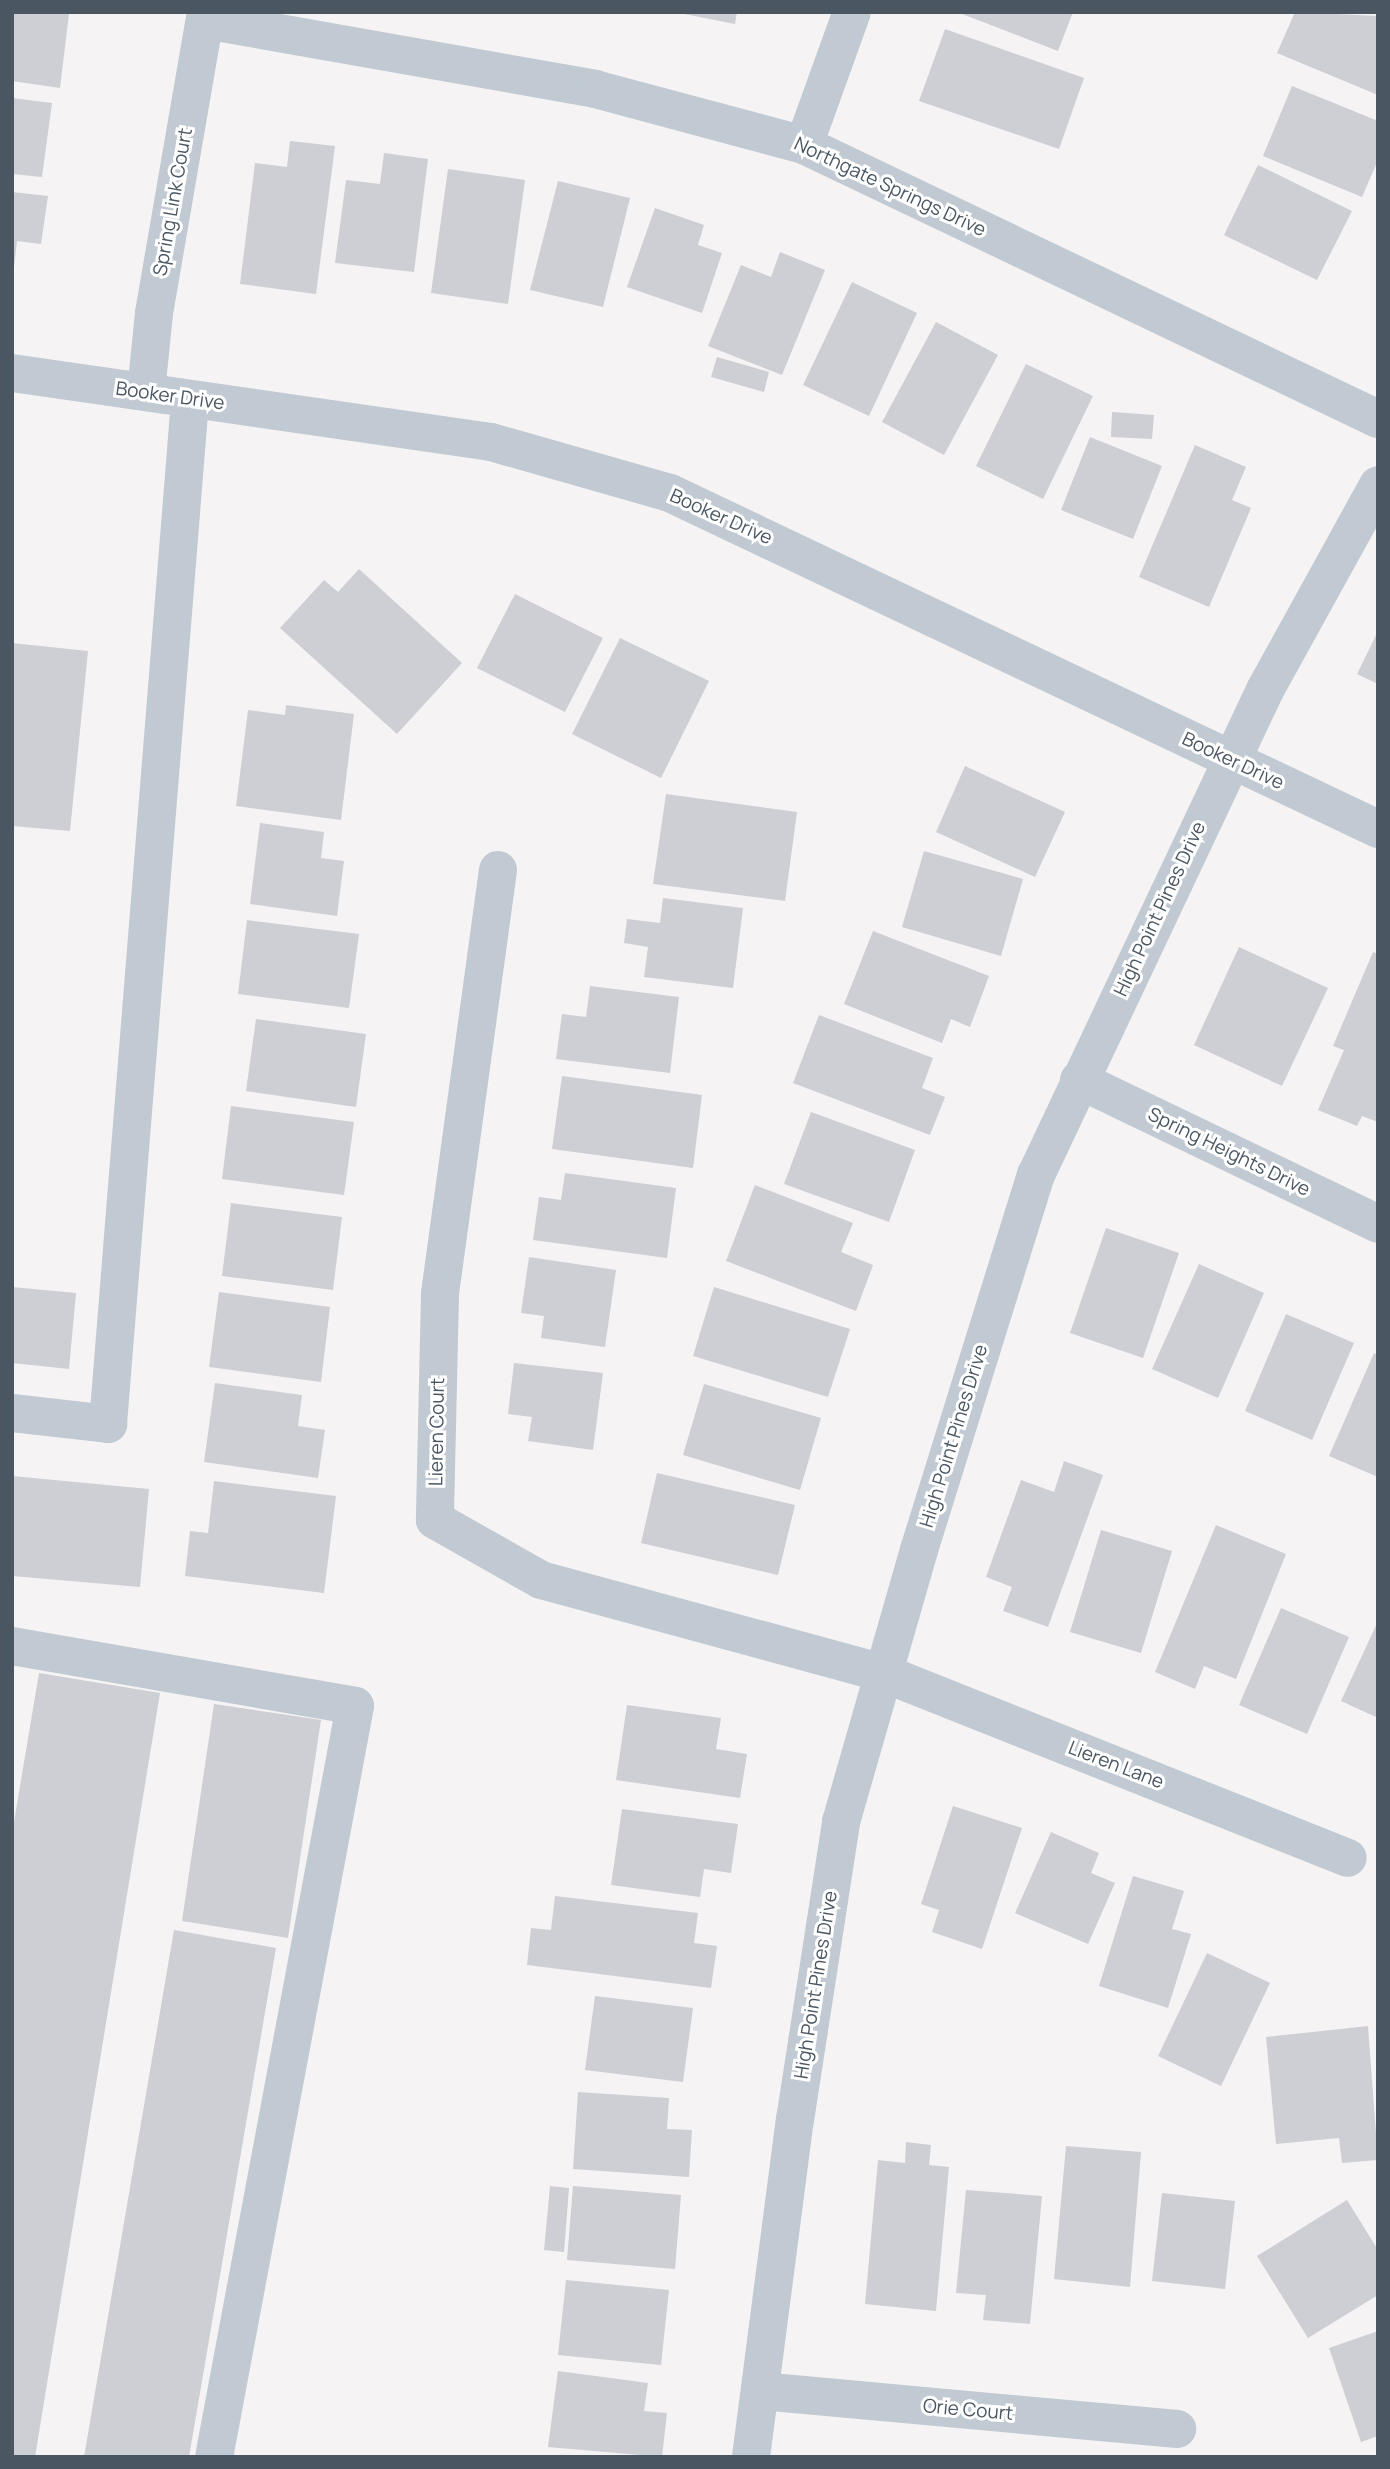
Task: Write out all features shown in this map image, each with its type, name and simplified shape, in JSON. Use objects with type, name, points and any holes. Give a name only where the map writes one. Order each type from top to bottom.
[{"type":"street","points":[[804,145],[852,12]]},
{"type":"street","name":"Northgate Springs Drive","points":[[205,16],[596,89],[804,145],[1378,419]]},
{"type":"street","name":"Spring Link Court","points":[[146,392],[154,313],[205,16]]},
{"type":"street","name":"Booker Drive","points":[[12,373],[491,442],[670,493],[1378,829]]},
{"type":"street","points":[[12,1413],[108,1424],[190,400]]},
{"type":"street","name":"High Point Pines Drive","points":[[751,2457],[841,1822],[883,1673],[1036,1175],[1231,760],[1378,485]]},
{"type":"street","name":"Lieren Court","points":[[498,870],[440,1294],[435,1520],[541,1580],[883,1673]]},
{"type":"street","name":"Spring Heights Drive","points":[[1079,1080],[1378,1224]]},
{"type":"street","points":[[12,1646],[355,1706],[214,2457]]},
{"type":"street","name":"Lieren Lane","points":[[883,1673],[1348,1858]]},
{"type":"street","name":"Orie Court","points":[[760,2391],[1177,2429]]},
{"type":"building","points":[[12,12],[69,14],[60,88],[12,81]]},
{"type":"building","points":[[674,12],[737,12],[735,24]]},
{"type":"building","points":[[957,12],[1073,12],[1058,51]]},
{"type":"building","points":[[1295,12],[1378,16],[1378,95],[1277,53]]},
{"type":"building","points":[[945,29],[1084,78],[1059,149],[919,101]]},
{"type":"building","points":[[1292,86],[1378,121],[1378,160],[1362,197],[1263,156]]},
{"type":"building","points":[[12,98],[52,103],[42,177],[12,174]]},
{"type":"building","points":[[290,141],[335,146],[316,294],[240,284],[255,163],[287,167]]},
{"type":"building","points":[[384,153],[428,159],[414,272],[335,263],[346,180],[380,184]]},
{"type":"building","points":[[1258,165],[1352,211],[1317,280],[1224,235]]},
{"type":"building","points":[[448,169],[525,180],[508,304],[431,293]]},
{"type":"building","points":[[558,181],[630,198],[603,307],[530,290]]},
{"type":"building","points":[[12,192],[48,196],[41,244],[17,241],[14,267]]},
{"type":"building","points":[[655,208],[704,225],[698,245],[722,253],[702,313],[627,287]]},
{"type":"building","points":[[780,252],[825,270],[782,375],[708,346],[741,265],[771,277]]},
{"type":"building","points":[[852,282],[917,313],[869,416],[803,385]]},
{"type":"building","points":[[936,322],[998,355],[944,455],[882,422]]},
{"type":"building","points":[[717,357],[769,372],[764,392],[711,377]]},
{"type":"building","points":[[1026,364],[1093,396],[1043,499],[976,466]]},
{"type":"building","points":[[1112,412],[1154,415],[1152,439],[1111,437]]},
{"type":"building","points":[[1090,437],[1162,466],[1133,539],[1061,510]]},
{"type":"building","points":[[1195,445],[1246,467],[1232,500],[1251,508],[1209,607],[1139,577]]},
{"type":"building","points":[[359,569],[462,663],[397,734],[280,628],[324,580],[338,592]]},
{"type":"building","points":[[515,594],[603,638],[565,712],[477,668]]},
{"type":"building","points":[[1378,631],[1378,684],[1357,674]]},
{"type":"building","points":[[620,638],[709,681],[661,778],[572,734]]},
{"type":"building","points":[[12,643],[88,651],[70,831],[12,826]]},
{"type":"building","points":[[286,705],[354,714],[341,820],[236,806],[248,710],[285,715]]},
{"type":"building","points":[[965,766],[1065,812],[1035,877],[936,832]]},
{"type":"building","points":[[666,794],[797,812],[785,901],[653,884]]},
{"type":"building","points":[[260,823],[324,832],[321,858],[344,861],[337,916],[250,904]]},
{"type":"building","points":[[924,851],[1023,879],[1001,956],[902,927]]},
{"type":"building","points":[[663,898],[743,908],[733,988],[644,977],[648,947],[624,943],[627,919],[660,923]]},
{"type":"building","points":[[247,920],[359,934],[349,1008],[238,994]]},
{"type":"building","points":[[873,931],[989,976],[970,1027],[951,1019],[942,1043],[844,1004]]},
{"type":"building","points":[[1239,947],[1328,988],[1282,1086],[1194,1045]]},
{"type":"building","points":[[1373,952],[1378,954],[1378,1122],[1362,1116],[1357,1126],[1318,1110],[1344,1050],[1333,1046]]},
{"type":"building","points":[[590,986],[679,997],[670,1073],[556,1059],[562,1014],[586,1017]]},
{"type":"building","points":[[819,1015],[933,1058],[922,1088],[945,1097],[930,1135],[793,1083]]},
{"type":"building","points":[[256,1019],[366,1034],[356,1107],[246,1091]]},
{"type":"building","points":[[562,1076],[702,1095],[693,1168],[552,1149]]},
{"type":"building","points":[[231,1106],[354,1122],[344,1195],[222,1179]]},
{"type":"building","points":[[811,1112],[915,1150],[889,1222],[784,1184]]},
{"type":"building","points":[[565,1173],[676,1188],[667,1258],[533,1240],[539,1197],[561,1200]]},
{"type":"building","points":[[755,1185],[853,1223],[841,1252],[873,1265],[856,1311],[726,1261]]},
{"type":"building","points":[[231,1203],[342,1217],[333,1290],[222,1276]]},
{"type":"building","points":[[1106,1228],[1179,1253],[1143,1358],[1070,1333]]},
{"type":"building","points":[[529,1257],[616,1270],[605,1347],[541,1338],[544,1316],[521,1313]]},
{"type":"building","points":[[1199,1264],[1264,1293],[1218,1398],[1152,1369]]},
{"type":"building","points":[[12,1287],[76,1293],[69,1369],[12,1363]]},
{"type":"building","points":[[714,1287],[850,1329],[828,1397],[693,1356]]},
{"type":"building","points":[[219,1292],[330,1307],[321,1382],[209,1367]]},
{"type":"building","points":[[1286,1314],[1354,1343],[1312,1440],[1245,1411]]},
{"type":"building","points":[[1374,1353],[1378,1355],[1378,1477],[1329,1456]]},
{"type":"building","points":[[514,1363],[603,1373],[593,1450],[528,1441],[532,1417],[508,1414]]},
{"type":"building","points":[[215,1383],[302,1395],[298,1426],[325,1430],[318,1478],[204,1462]]},
{"type":"building","points":[[704,1384],[821,1418],[800,1490],[683,1455]]},
{"type":"building","points":[[1064,1461],[1103,1475],[1048,1627],[1003,1611],[1012,1587],[986,1577],[1021,1480],[1054,1492]]},
{"type":"building","points":[[657,1473],[795,1505],[778,1575],[641,1543]]},
{"type":"building","points":[[12,1476],[149,1489],[140,1587],[12,1576]]},
{"type":"building","points":[[214,1481],[336,1496],[324,1593],[185,1576],[190,1531],[208,1533]]},
{"type":"building","points":[[1216,1525],[1286,1554],[1236,1679],[1204,1666],[1195,1689],[1155,1672]]},
{"type":"building","points":[[1101,1530],[1172,1551],[1141,1653],[1070,1632]]},
{"type":"building","points":[[1281,1608],[1349,1637],[1307,1734],[1239,1705]]},
{"type":"building","points":[[1378,1621],[1378,1718],[1341,1701]]},
{"type":"building","points":[[39,1673],[160,1693],[35,2457],[12,2457],[12,1834]]},
{"type":"building","points":[[214,1704],[321,1720],[288,1938],[182,1921]]},
{"type":"building","points":[[627,1705],[721,1718],[716,1749],[747,1754],[740,1798],[616,1780]]},
{"type":"building","points":[[953,1806],[1022,1828],[982,1949],[932,1932],[939,1910],[921,1904]]},
{"type":"building","points":[[622,1809],[738,1824],[731,1873],[704,1869],[700,1897],[611,1885]]},
{"type":"building","points":[[1051,1832],[1099,1853],[1091,1873],[1115,1883],[1088,1944],[1015,1913]]},
{"type":"building","points":[[1133,1876],[1184,1891],[1172,1929],[1191,1934],[1168,2008],[1099,1986]]},
{"type":"building","points":[[555,1896],[698,1913],[694,1943],[717,1946],[711,1988],[527,1965],[531,1928],[551,1930]]},
{"type":"building","points":[[174,1930],[276,1948],[189,2457],[84,2457]]},
{"type":"building","points":[[1207,1953],[1270,1983],[1221,2086],[1158,2056]]},
{"type":"building","points":[[595,1996],[693,2008],[683,2082],[585,2070]]},
{"type":"building","points":[[1368,2026],[1378,2160],[1342,2163],[1339,2138],[1276,2144],[1266,2037]]},
{"type":"building","points":[[578,2092],[669,2098],[667,2129],[692,2130],[689,2177],[573,2169]]},
{"type":"building","points":[[906,2142],[931,2145],[929,2165],[949,2167],[936,2311],[865,2304],[878,2160],[905,2163]]},
{"type":"building","points":[[1066,2146],[1141,2152],[1130,2287],[1054,2279]]},
{"type":"building","points":[[550,2186],[569,2188],[564,2252],[544,2250]]},
{"type":"building","points":[[573,2186],[681,2195],[675,2269],[567,2260]]},
{"type":"building","points":[[966,2190],[1042,2196],[1030,2324],[983,2320],[986,2295],[956,2293]]},
{"type":"building","points":[[1162,2193],[1235,2201],[1225,2289],[1152,2281]]},
{"type":"building","points":[[1347,2200],[1378,2250],[1378,2295],[1308,2338],[1257,2256]]},
{"type":"building","points":[[566,2280],[669,2290],[661,2365],[558,2355]]},
{"type":"building","points":[[1378,2331],[1378,2436],[1361,2442],[1329,2348]]},
{"type":"building","points":[[558,2371],[648,2383],[644,2411],[667,2413],[662,2457],[548,2447]]}]
